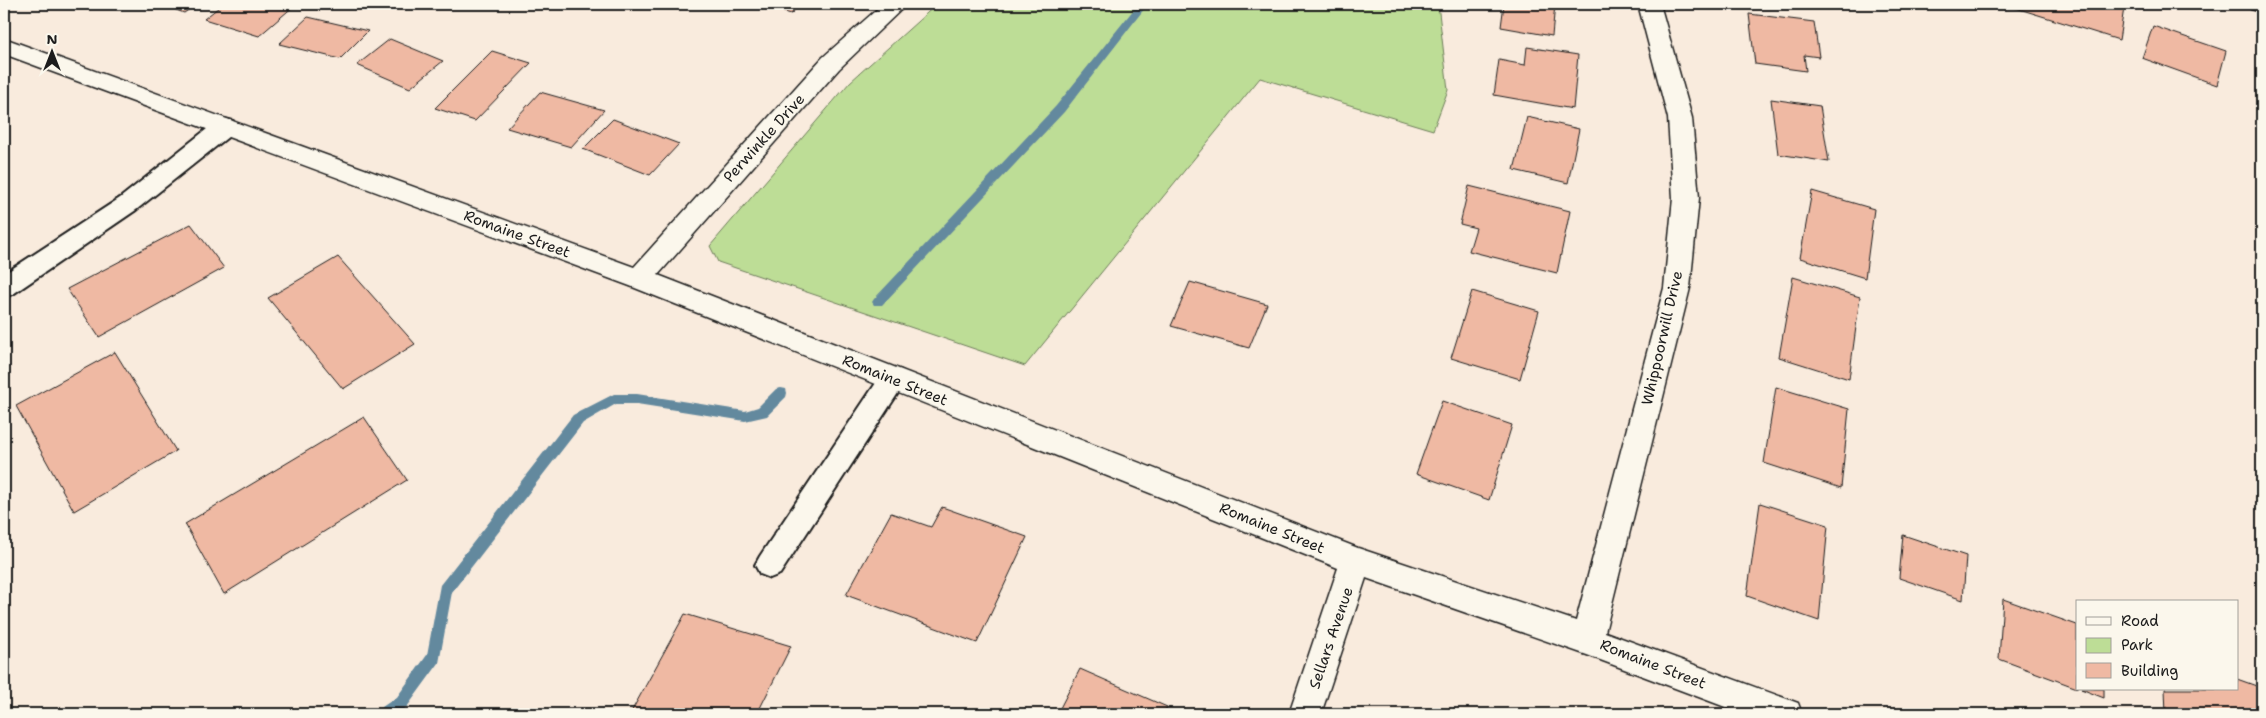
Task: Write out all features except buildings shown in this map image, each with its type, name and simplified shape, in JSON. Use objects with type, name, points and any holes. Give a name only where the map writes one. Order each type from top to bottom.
[{"type":"street","name":"Perwinkle Drive","points":[[639,279],[831,63],[896,4]]},
{"type":"street","name":"Whippoorwill Drive","points":[[1587,640],[1677,288],[1685,208],[1680,118],[1649,4]]},
{"type":"street","name":"Romaine Street","points":[[4,46],[639,279],[1356,562],[1587,640],[1786,714]]},
{"type":"street","name":"Sellars Avenue","points":[[1305,714],[1356,562]]},
{"type":"lane","points":[[4,287],[128,204],[225,127]]},
{"type":"lane","points":[[770,565],[893,379]]},
{"type":"green space","points":[[937,4],[1438,4],[1448,90],[1433,130],[1260,78],[1025,366],[718,262],[710,246],[850,82]]},
{"type":"waterway","points":[[878,302],[1060,109],[1143,4]]},
{"type":"waterway","points":[[384,714],[402,702],[434,658],[445,590],[578,419],[614,399],[637,399],[745,416],[762,412],[781,393]]}]
